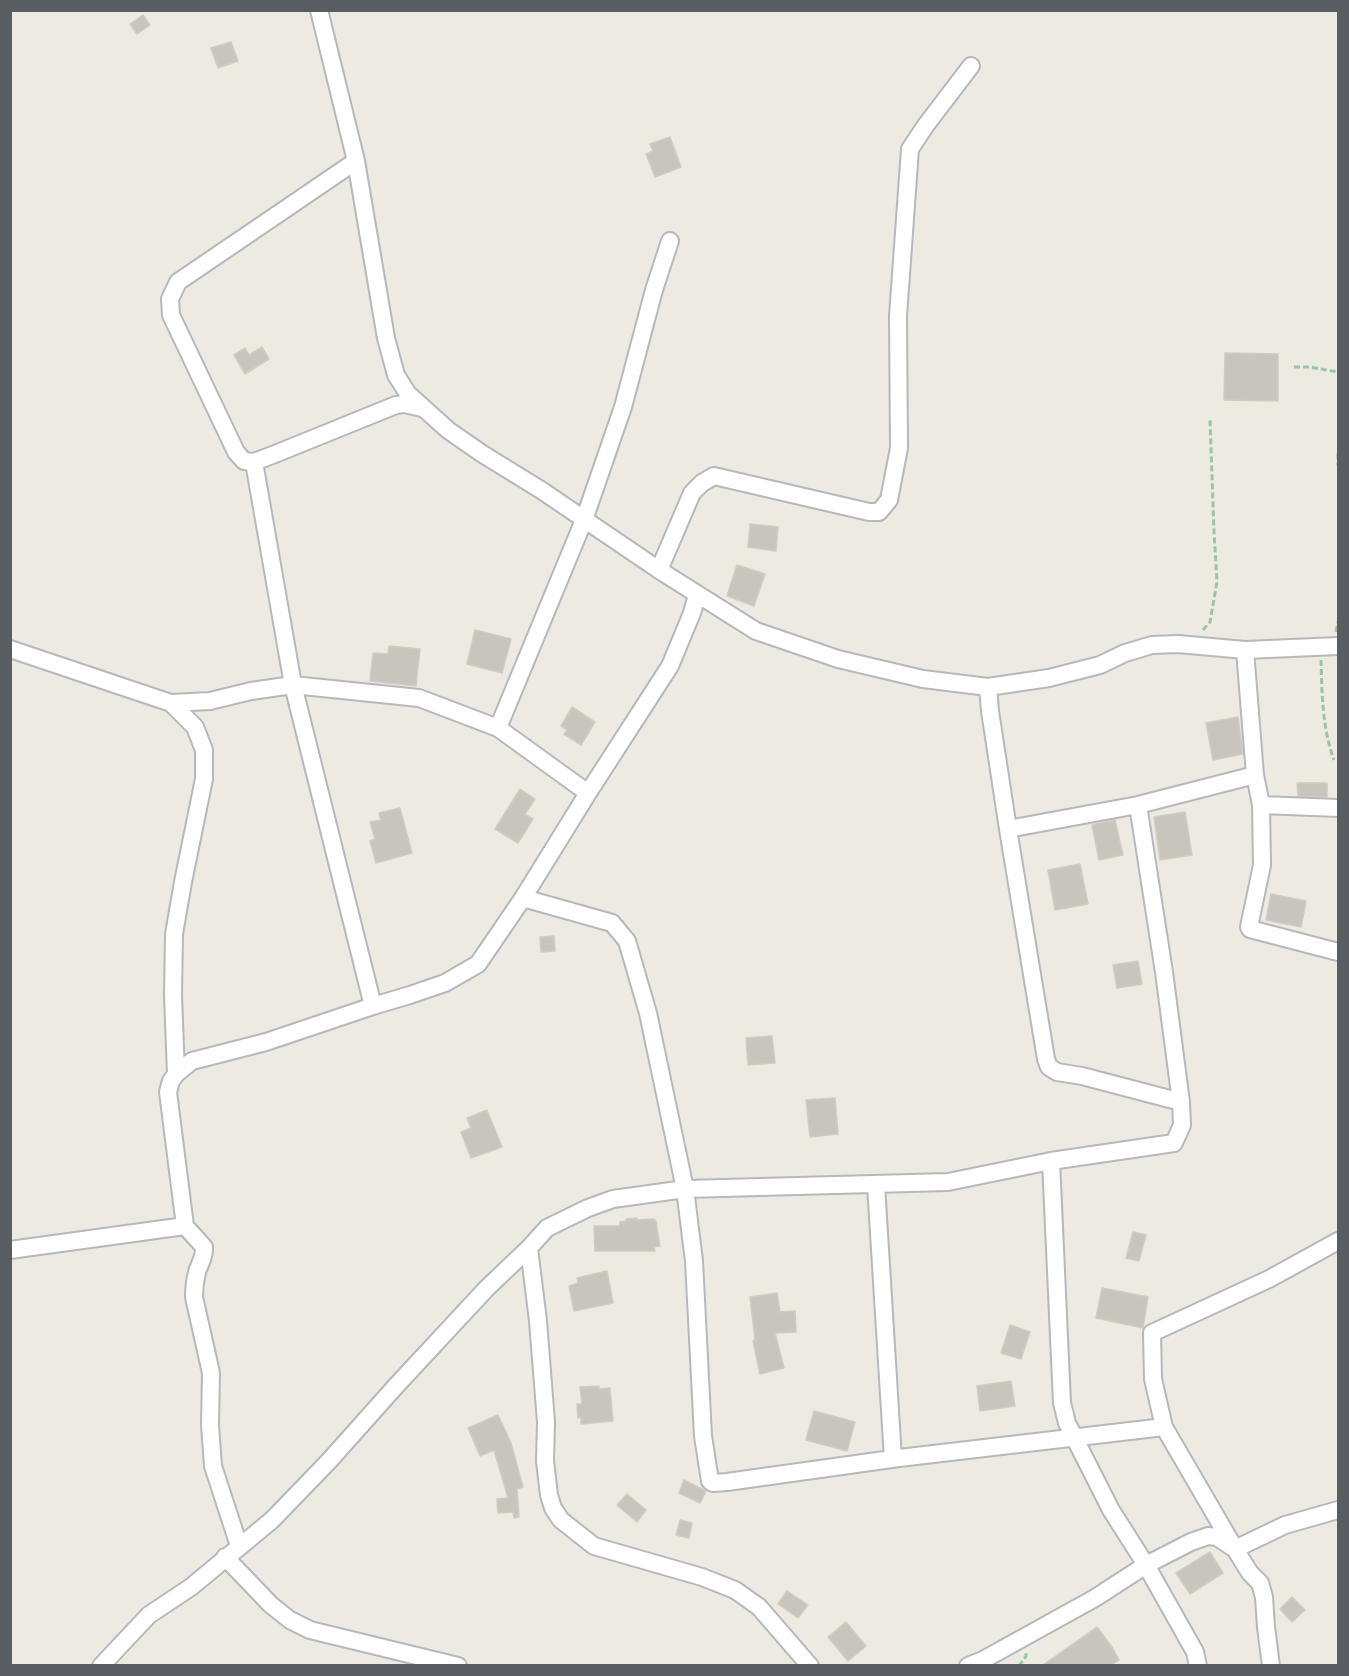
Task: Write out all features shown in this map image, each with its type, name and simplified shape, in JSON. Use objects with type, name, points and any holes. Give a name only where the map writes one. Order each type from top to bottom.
[{"type":"street","points":[[320,10],[356,161],[386,338],[396,375],[408,394],[456,436],[698,595],[756,631],[838,659],[923,679],[988,687],[1049,678],[1100,665],[1125,653],[1152,645],[1178,644],[1245,650],[1338,646]]},
{"type":"street","points":[[659,570],[692,493],[714,476],[869,512],[879,512],[890,500],[899,448],[898,316],[910,150],[970,66]]},
{"type":"street","points":[[356,161],[178,282],[170,299],[171,315],[236,452],[244,461],[255,462],[396,405],[405,404],[422,408]]},
{"type":"street","points":[[498,728],[584,520],[622,407],[670,241]]},
{"type":"street","points":[[255,462],[293,685],[373,1005]]},
{"type":"street","points":[[239,1546],[213,1466],[210,1425],[211,1373],[194,1297],[196,1277],[205,1251],[185,1226],[168,1092],[171,1081],[192,1061],[266,1042],[373,1005],[445,984],[478,964],[523,898],[670,666],[698,595]]},
{"type":"street","points":[[10,649],[171,703],[210,701],[251,691],[293,685],[418,698],[498,728],[588,793]]},
{"type":"street","points":[[1245,650],[1255,774],[1261,806],[1262,865],[1249,927],[1338,952]]},
{"type":"street","points":[[988,687],[1008,829],[1049,1066],[1057,1072],[1082,1076],[1181,1102]]},
{"type":"street","points":[[171,703],[195,727],[204,750],[204,779],[174,934],[173,995],[176,1074]]},
{"type":"street","points":[[1008,829],[1138,805],[1255,774]]},
{"type":"street","points":[[101,1665],[149,1615],[191,1587],[272,1520],[487,1288],[547,1228],[588,1208],[614,1199],[685,1189],[948,1182],[1051,1161],[1174,1143],[1182,1125],[1181,1102],[1164,972],[1138,805]]},
{"type":"street","points":[[1261,806],[1338,808]]},
{"type":"street","points":[[523,898],[612,923],[627,941],[648,1013],[685,1189],[694,1261],[703,1436],[710,1481],[713,1483],[727,1482],[1164,1427]]},
{"type":"street","points":[[1051,1161],[1062,1403],[1067,1423],[1110,1510],[1146,1565],[1195,1652],[1198,1665]]},
{"type":"street","points":[[876,1185],[892,1460]]},
{"type":"street","points":[[10,1250],[185,1226]]},
{"type":"street","points":[[1271,1665],[1264,1598],[1260,1583],[1250,1573],[1235,1549],[1164,1427],[1153,1379],[1152,1333],[1269,1279],[1338,1241]]},
{"type":"street","points":[[529,1248],[546,1422],[545,1461],[549,1495],[553,1508],[561,1520],[594,1546],[702,1577],[735,1590],[759,1606],[810,1665]]},
{"type":"street","points":[[1235,1549],[1285,1525],[1338,1510]]},
{"type":"street","points":[[968,1665],[982,1660],[1095,1598],[1146,1565],[1191,1542],[1208,1536],[1217,1537],[1235,1549]]},
{"type":"street","points":[[225,1557],[271,1605],[290,1620],[310,1630],[454,1665]]},
{"type":"path","points":[[1294,367],[1338,372]]},
{"type":"path","points":[[1178,644],[1200,633],[1210,622],[1217,582],[1210,420]]},
{"type":"path","points":[[1338,453],[1338,465]]},
{"type":"path","points":[[1321,646],[1323,715],[1334,759]]},
{"type":"building","points":[[143,15],[150,25],[137,34],[130,24]]},
{"type":"building","points":[[231,42],[238,61],[218,68],[211,48]]},
{"type":"building","points":[[670,137],[681,167],[655,177],[646,154],[653,151],[650,144]]},
{"type":"building","points":[[262,347],[269,359],[245,374],[234,355],[245,348],[249,355]]},
{"type":"building","points":[[1225,353],[1278,354],[1278,401],[1224,400]]},
{"type":"building","points":[[750,524],[778,527],[776,551],[748,547]]},
{"type":"building","points":[[737,565],[765,574],[754,606],[727,596]]},
{"type":"building","points":[[475,630],[511,639],[502,673],[467,664]]},
{"type":"building","points":[[389,646],[420,649],[416,686],[370,681],[373,653],[388,654]]},
{"type":"building","points":[[572,707],[595,722],[581,745],[564,734],[567,730],[561,726]]},
{"type":"building","points":[[1238,717],[1243,754],[1213,760],[1206,723]]},
{"type":"building","points":[[1297,783],[1327,783],[1327,797],[1298,796]]},
{"type":"building","points":[[520,789],[535,799],[525,814],[533,819],[518,843],[495,829]]},
{"type":"building","points":[[400,808],[412,853],[376,863],[370,841],[375,839],[370,822],[381,820],[379,813]]},
{"type":"building","points":[[1185,812],[1192,855],[1160,860],[1154,817]]},
{"type":"building","points":[[1115,820],[1123,855],[1099,860],[1092,825]]},
{"type":"building","points":[[1080,864],[1088,904],[1055,910],[1048,870]]},
{"type":"building","points":[[1271,894],[1306,901],[1301,927],[1266,920]]},
{"type":"building","points":[[554,936],[555,951],[541,952],[540,937]]},
{"type":"building","points":[[1138,961],[1142,984],[1117,988],[1113,965]]},
{"type":"building","points":[[772,1036],[775,1063],[748,1065],[746,1038]]},
{"type":"building","points":[[835,1098],[838,1134],[810,1137],[806,1100]]},
{"type":"building","points":[[487,1110],[502,1147],[471,1158],[461,1132],[471,1128],[467,1118]]},
{"type":"building","points":[[637,1218],[637,1220],[654,1219],[656,1221],[660,1246],[654,1247],[655,1251],[595,1251],[594,1226],[620,1226],[620,1222],[626,1219]]},
{"type":"building","points":[[1133,1232],[1146,1235],[1139,1261],[1126,1258]]},
{"type":"building","points":[[607,1271],[613,1303],[574,1311],[569,1286],[578,1283],[577,1278]]},
{"type":"building","points":[[1102,1288],[1148,1297],[1143,1328],[1096,1318]]},
{"type":"building","points":[[777,1293],[780,1312],[795,1311],[796,1332],[775,1333],[784,1368],[760,1374],[753,1341],[755,1340],[750,1297]]},
{"type":"building","points":[[1010,1325],[1030,1332],[1021,1359],[1001,1353]]},
{"type":"building","points":[[1011,1381],[1015,1406],[980,1411],[977,1386]]},
{"type":"building","points":[[599,1386],[599,1389],[610,1388],[613,1421],[581,1424],[577,1404],[582,1404],[580,1387]]},
{"type":"building","points":[[814,1411],[855,1422],[847,1451],[806,1440]]},
{"type":"building","points":[[498,1415],[511,1443],[523,1487],[517,1489],[519,1517],[514,1518],[513,1512],[498,1513],[497,1499],[508,1498],[494,1450],[480,1456],[468,1428]]},
{"type":"building","points":[[684,1480],[706,1491],[700,1503],[679,1493]]},
{"type":"building","points":[[627,1494],[646,1510],[637,1522],[617,1505]]},
{"type":"building","points":[[680,1520],[692,1523],[689,1538],[676,1535]]},
{"type":"building","points":[[1210,1552],[1223,1573],[1190,1594],[1176,1573]]},
{"type":"building","points":[[787,1591],[808,1605],[798,1618],[778,1604]]},
{"type":"building","points":[[1292,1597],[1305,1610],[1292,1622],[1280,1609]]},
{"type":"building","points":[[846,1622],[866,1646],[848,1661],[828,1637]]},
{"type":"building","points":[[1097,1627],[1119,1660],[1110,1665],[1043,1665]]}]
